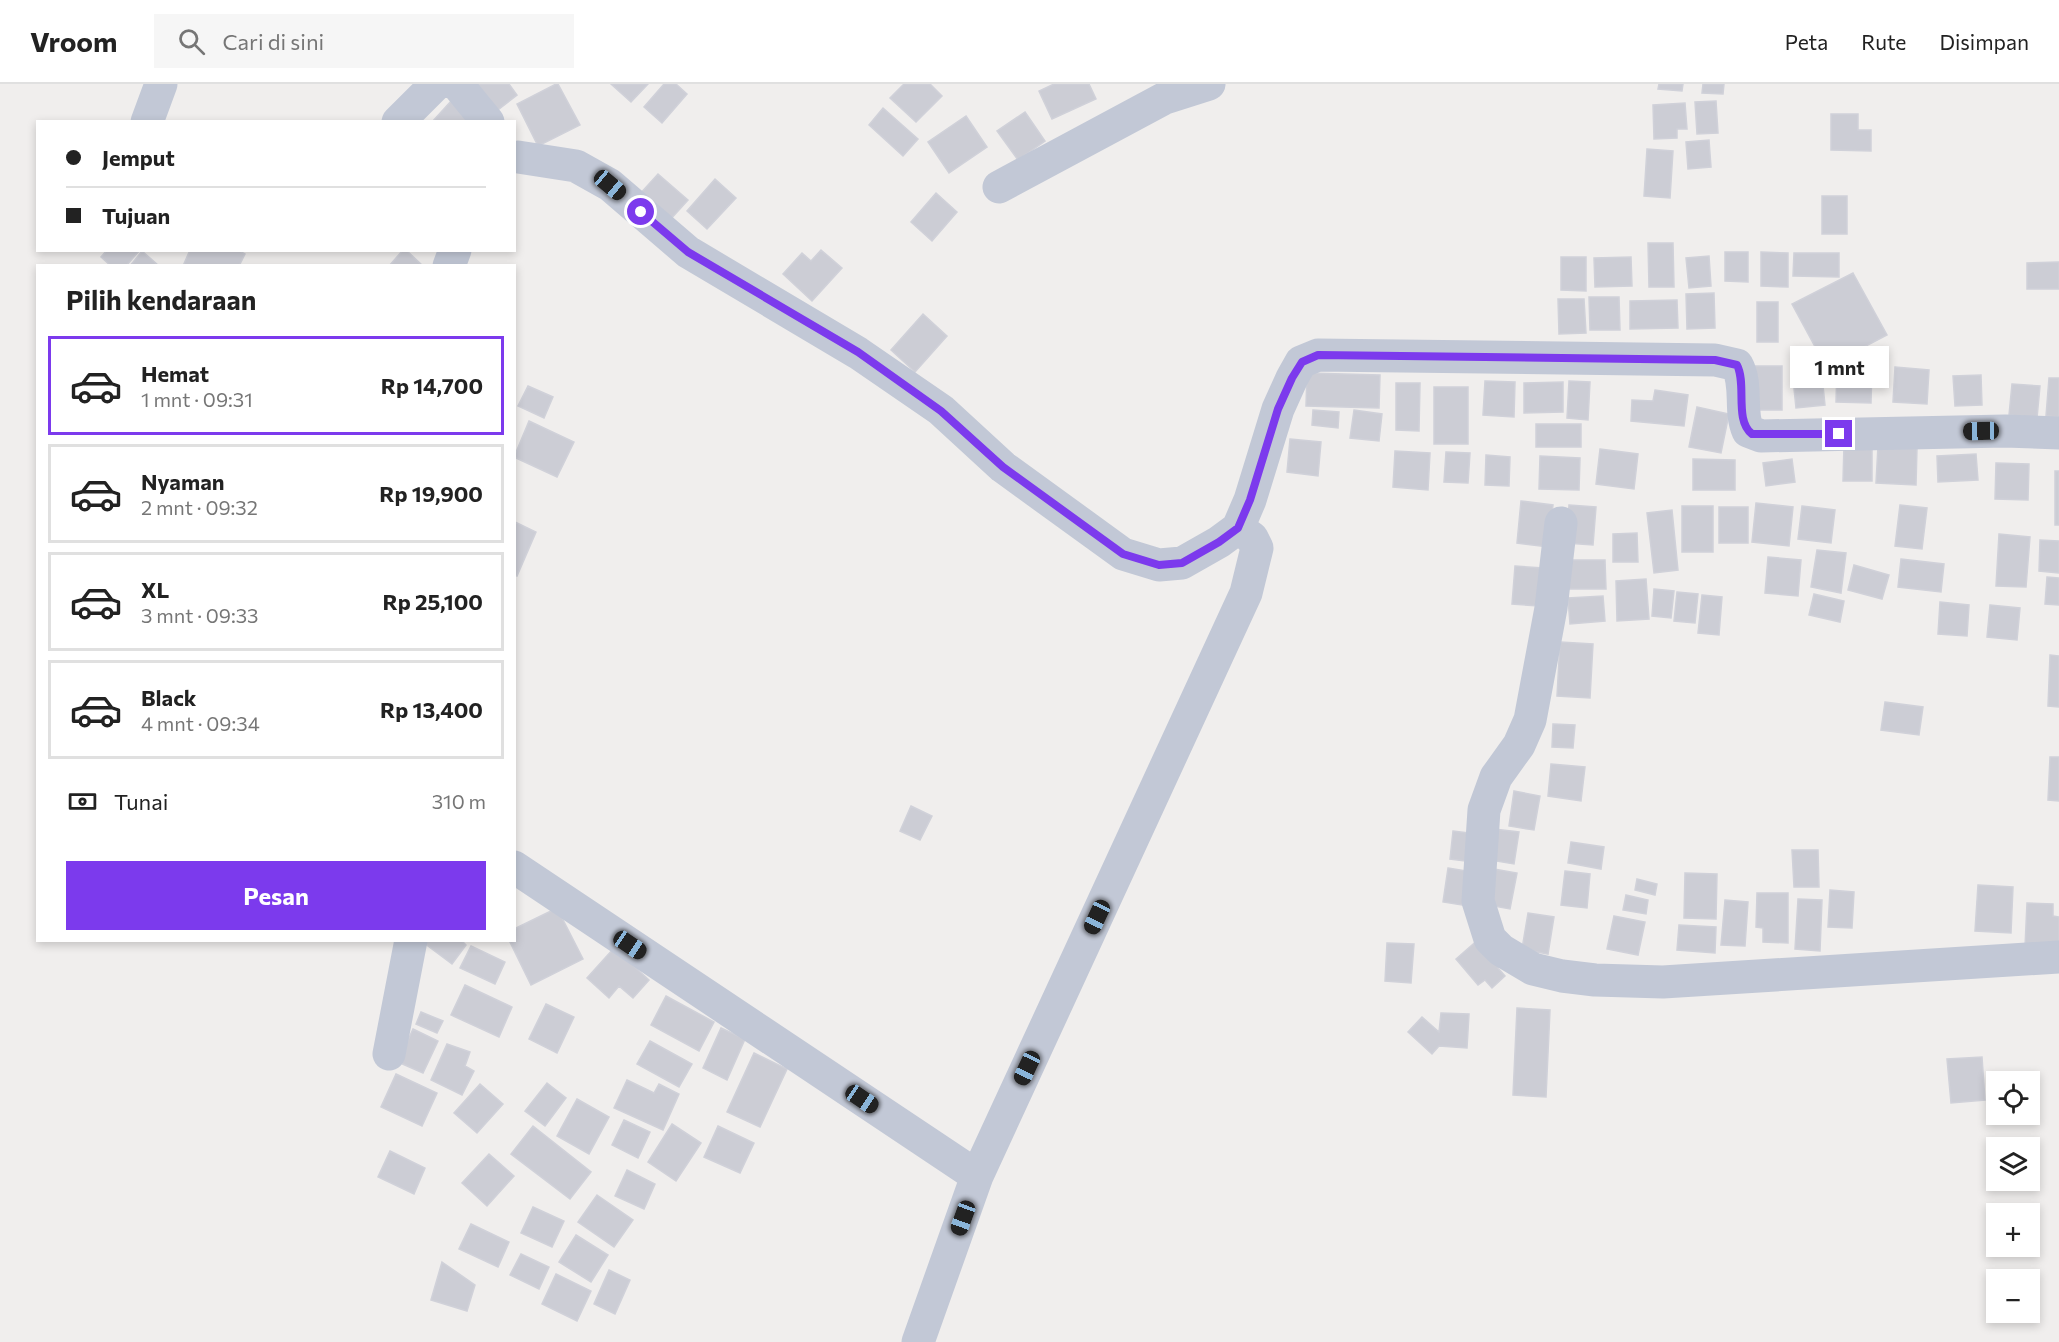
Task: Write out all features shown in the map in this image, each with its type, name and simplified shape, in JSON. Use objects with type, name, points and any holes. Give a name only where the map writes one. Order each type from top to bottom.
[{"type":"street","points":[[148,120],[161,84]]},
{"type":"street","points":[[400,120],[436,84]]},
{"type":"street","points":[[457,84],[486,120]]},
{"type":"street","points":[[999,187],[1165,98],[1209,84]]},
{"type":"street","points":[[516,156],[576,166],[610,185],[688,252],[858,352],[941,411],[1003,467],[1123,554],[1159,565],[1182,563],[1219,542],[1238,528],[1250,500],[1278,409],[1292,378],[1302,362],[1318,355],[1715,360],[1737,365],[1741,373],[1744,423],[1752,434],[2005,430],[2059,433]]},
{"type":"street","points":[[1561,523],[1551,608],[1530,720],[1518,745],[1496,777],[1484,810],[1478,901],[1490,939],[1501,950],[1533,969],[1562,976],[1663,982],[2059,957]]},
{"type":"street","points":[[918,1342],[977,1176],[1246,593],[1257,548],[1252,538],[1238,528]]},
{"type":"street","points":[[516,868],[977,1176]]},
{"type":"street","points":[[389,1054],[411,942]]},
{"type":"building","points":[[472,84],[509,84],[517,95],[494,113]]},
{"type":"building","points":[[556,84],[580,125],[538,146],[517,104]]},
{"type":"building","points":[[611,84],[648,84],[631,102]]},
{"type":"building","points":[[664,84],[676,84],[687,94],[662,123],[644,107]]},
{"type":"building","points":[[904,84],[930,84],[942,96],[916,122],[890,98]]},
{"type":"building","points":[[1054,84],[1089,84],[1096,99],[1052,119],[1039,91]]},
{"type":"building","points":[[1659,84],[1683,84],[1682,91],[1658,89]]},
{"type":"building","points":[[1703,84],[1724,84],[1723,94],[1702,93]]},
{"type":"building","points":[[453,99],[469,120],[434,120]]},
{"type":"building","points":[[1716,101],[1718,133],[1697,134],[1695,102]]},
{"type":"building","points":[[1685,103],[1687,129],[1677,129],[1677,138],[1654,139],[1653,105]]},
{"type":"building","points":[[883,108],[918,139],[903,156],[869,125]]},
{"type":"building","points":[[1025,112],[1045,141],[1018,160],[997,131]]},
{"type":"building","points":[[1831,114],[1858,114],[1858,130],[1871,130],[1871,151],[1831,150]]},
{"type":"building","points":[[966,116],[987,147],[949,173],[928,142]]},
{"type":"building","points":[[1709,140],[1711,167],[1688,169],[1686,142]]},
{"type":"building","points":[[1647,149],[1673,151],[1670,198],[1644,196]]},
{"type":"building","points":[[658,174],[688,200],[669,221],[639,195]]},
{"type":"building","points":[[715,179],[736,198],[707,229],[687,211]]},
{"type":"building","points":[[936,193],[957,212],[932,241],[911,222]]},
{"type":"building","points":[[1822,196],[1847,196],[1847,234],[1822,234]]},
{"type":"building","points":[[1648,243],[1673,243],[1674,287],[1649,287]]},
{"type":"building","points":[[821,250],[842,268],[812,301],[783,274],[802,253],[811,261]]},
{"type":"building","points":[[105,252],[138,252],[128,264],[109,264],[101,257]]},
{"type":"building","points":[[143,252],[157,264],[132,264]]},
{"type":"building","points":[[189,252],[242,252],[245,254],[240,264],[184,264]]},
{"type":"building","points":[[401,252],[408,252],[421,264],[391,264]]},
{"type":"building","points":[[1725,252],[1748,252],[1748,282],[1725,281]]},
{"type":"building","points":[[1761,252],[1788,253],[1788,287],[1761,286]]},
{"type":"building","points":[[1794,253],[1839,253],[1839,277],[1793,276]]},
{"type":"building","points":[[1709,256],[1711,286],[1689,288],[1686,258]]},
{"type":"building","points":[[1561,257],[1586,257],[1586,291],[1561,290]]},
{"type":"building","points":[[1631,257],[1632,286],[1595,287],[1594,258]]},
{"type":"building","points":[[2059,262],[2059,289],[2027,289],[2027,263]]},
{"type":"building","points":[[1853,273],[1887,335],[1826,367],[1792,304]]},
{"type":"building","points":[[1714,293],[1715,328],[1687,329],[1686,294]]},
{"type":"building","points":[[1589,297],[1619,297],[1620,330],[1590,330]]},
{"type":"building","points":[[1558,299],[1584,299],[1586,333],[1559,334]]},
{"type":"building","points":[[1677,300],[1678,328],[1630,329],[1630,301]]},
{"type":"building","points":[[1757,302],[1778,302],[1778,342],[1757,342]]},
{"type":"building","points":[[923,314],[947,336],[915,372],[891,350]]},
{"type":"building","points":[[1837,365],[1872,367],[1871,403],[1836,402]]},
{"type":"building","points":[[1748,366],[1782,366],[1782,410],[1749,410]]},
{"type":"building","points":[[1821,366],[1825,405],[1796,408],[1792,369]]},
{"type":"building","points":[[1895,367],[1929,370],[1927,404],[1893,402]]},
{"type":"building","points":[[1307,373],[1380,375],[1379,408],[1306,406]]},
{"type":"building","points":[[1981,375],[1982,405],[1955,406],[1953,376]]},
{"type":"building","points":[[2049,378],[2059,378],[2059,417],[2046,416]]},
{"type":"building","points":[[1485,381],[1515,382],[1514,417],[1483,415]]},
{"type":"building","points":[[1569,381],[1590,382],[1588,420],[1567,418]]},
{"type":"building","points":[[1563,382],[1563,412],[1524,413],[1524,383]]},
{"type":"building","points":[[1396,383],[1420,383],[1419,431],[1396,430]]},
{"type":"building","points":[[2012,384],[2040,386],[2037,418],[2009,415]]},
{"type":"building","points":[[528,386],[553,397],[544,418],[518,406]]},
{"type":"building","points":[[1434,387],[1468,387],[1468,444],[1434,444]]},
{"type":"building","points":[[1655,390],[1688,395],[1684,426],[1631,421],[1632,400],[1653,401]]},
{"type":"building","points":[[1697,407],[1729,414],[1721,453],[1689,447]]},
{"type":"building","points":[[1313,410],[1339,412],[1338,428],[1312,425]]},
{"type":"building","points":[[1354,410],[1382,414],[1379,441],[1350,438]]},
{"type":"building","points":[[529,421],[574,442],[557,477],[516,458],[516,452]]},
{"type":"building","points":[[1536,424],[1581,424],[1581,447],[1536,447]]},
{"type":"building","points":[[1290,439],[1321,442],[1318,476],[1287,472]]},
{"type":"building","points":[[1844,444],[1872,445],[1872,481],[1843,481]]},
{"type":"building","points":[[1878,446],[1917,448],[1916,485],[1876,483]]},
{"type":"building","points":[[1600,449],[1638,454],[1634,489],[1596,484]]},
{"type":"building","points":[[1395,451],[1430,453],[1428,490],[1393,487]]},
{"type":"building","points":[[1446,452],[1470,453],[1468,483],[1444,482]]},
{"type":"building","points":[[1976,454],[1978,480],[1938,482],[1937,456]]},
{"type":"building","points":[[1486,455],[1510,457],[1509,486],[1485,485]]},
{"type":"building","points":[[1540,456],[1580,458],[1579,490],[1539,489]]},
{"type":"building","points":[[1693,459],[1735,460],[1735,490],[1693,490]]},
{"type":"building","points":[[1792,459],[1795,482],[1766,486],[1763,463]]},
{"type":"building","points":[[1996,463],[2029,464],[2028,500],[1995,499]]},
{"type":"building","points":[[2055,471],[2059,471],[2059,525],[2055,525]]},
{"type":"building","points":[[1521,501],[1553,505],[1548,547],[1517,543]]},
{"type":"building","points":[[1756,503],[1793,507],[1789,546],[1752,542]]},
{"type":"building","points":[[1569,505],[1596,507],[1593,545],[1566,543]]},
{"type":"building","points":[[1900,505],[1927,508],[1922,549],[1895,546]]},
{"type":"building","points":[[1682,506],[1713,506],[1713,552],[1682,552]]},
{"type":"building","points":[[1802,506],[1835,510],[1831,543],[1798,539]]},
{"type":"building","points":[[1719,507],[1748,507],[1748,543],[1719,543]]},
{"type":"building","points":[[1672,510],[1678,570],[1654,573],[1647,513]]},
{"type":"building","points":[[516,522],[536,532],[516,576]]},
{"type":"building","points":[[1637,533],[1638,562],[1613,562],[1613,534]]},
{"type":"building","points":[[1999,534],[2030,537],[2026,587],[1996,586]]},
{"type":"building","points":[[2040,540],[2059,541],[2059,573],[2039,571]]},
{"type":"building","points":[[1817,550],[1846,553],[1841,593],[1811,587]]},
{"type":"building","points":[[1768,557],[1801,560],[1798,596],[1765,593]]},
{"type":"building","points":[[1901,559],[1944,564],[1941,592],[1898,587]]},
{"type":"building","points":[[1566,560],[1605,560],[1606,589],[1567,589]]},
{"type":"building","points":[[1854,565],[1889,575],[1882,599],[1848,590]]},
{"type":"building","points":[[1515,566],[1543,568],[1539,606],[1512,604]]},
{"type":"building","points":[[2047,577],[2059,578],[2059,605],[2045,604]]},
{"type":"building","points":[[1646,579],[1649,619],[1617,621],[1616,581]]},
{"type":"building","points":[[1654,589],[1674,591],[1671,618],[1652,616]]},
{"type":"building","points":[[1677,592],[1698,594],[1695,623],[1674,621]]},
{"type":"building","points":[[1814,594],[1844,601],[1840,622],[1809,615]]},
{"type":"building","points":[[1702,595],[1722,597],[1719,635],[1698,633]]},
{"type":"building","points":[[1603,596],[1605,621],[1570,624],[1568,598]]},
{"type":"building","points":[[1940,602],[1969,605],[1967,636],[1938,634]]},
{"type":"building","points":[[1990,605],[2020,608],[2017,640],[1987,637]]},
{"type":"building","points":[[1560,642],[1593,644],[1590,698],[1557,696]]},
{"type":"building","points":[[2050,655],[2059,656],[2059,707],[2048,706]]},
{"type":"building","points":[[1885,702],[1923,707],[1919,735],[1881,730]]},
{"type":"building","points":[[1553,724],[1575,725],[1573,748],[1552,747]]},
{"type":"building","points":[[2050,757],[2059,757],[2059,801],[2048,800]]},
{"type":"building","points":[[1551,764],[1585,767],[1581,801],[1548,796]]},
{"type":"building","points":[[1514,791],[1540,796],[1534,830],[1509,826]]},
{"type":"building","points":[[911,806],[932,816],[920,840],[900,831]]},
{"type":"building","points":[[1494,829],[1519,832],[1514,864],[1490,860]]},
{"type":"building","points":[[1453,831],[1476,834],[1473,862],[1450,859]]},
{"type":"building","points":[[1571,842],[1604,847],[1601,869],[1568,863]]},
{"type":"building","points":[[1792,850],[1818,850],[1819,887],[1794,887]]},
{"type":"building","points":[[1448,868],[1473,872],[1468,906],[1443,902]]},
{"type":"building","points":[[1494,869],[1517,873],[1510,909],[1488,905]]},
{"type":"building","points":[[1565,871],[1590,874],[1587,908],[1561,905]]},
{"type":"building","points":[[1685,873],[1717,874],[1716,919],[1684,918]]},
{"type":"building","points":[[1637,879],[1657,884],[1655,895],[1635,890]]},
{"type":"building","points":[[1978,885],[2013,887],[2011,933],[1975,931]]},
{"type":"building","points":[[1830,890],[1854,892],[1852,928],[1828,927]]},
{"type":"building","points":[[1757,893],[1788,893],[1788,943],[1763,942],[1763,928],[1756,927]]},
{"type":"building","points":[[1626,895],[1648,900],[1646,914],[1623,910]]},
{"type":"building","points":[[1798,899],[1822,900],[1820,951],[1795,949]]},
{"type":"building","points":[[1725,900],[1748,902],[1745,946],[1721,945]]},
{"type":"building","points":[[2027,903],[2053,904],[2053,916],[2059,917],[2059,949],[2025,947]]},
{"type":"building","points":[[557,908],[583,959],[531,985],[510,942],[516,942],[516,928]]},
{"type":"building","points":[[1528,913],[1554,917],[1548,954],[1522,949]]},
{"type":"building","points":[[1614,916],[1645,922],[1638,955],[1607,949]]},
{"type":"building","points":[[1679,925],[1716,927],[1715,953],[1677,950]]},
{"type":"building","points":[[1480,938],[1503,964],[1498,968],[1505,976],[1492,988],[1485,980],[1478,985],[1456,959]]},
{"type":"building","points":[[423,942],[463,942],[466,945],[452,964]]},
{"type":"building","points":[[1387,943],[1414,944],[1411,983],[1385,981]]},
{"type":"building","points":[[471,946],[505,962],[495,984],[460,968]]},
{"type":"building","points":[[614,948],[649,980],[633,998],[619,986],[609,998],[587,978]]},
{"type":"building","points":[[465,985],[512,1007],[499,1037],[451,1015]]},
{"type":"building","points":[[666,996],[714,1022],[699,1051],[651,1025]]},
{"type":"building","points":[[546,1004],[574,1017],[557,1053],[529,1039]]},
{"type":"building","points":[[1517,1008],[1550,1010],[1546,1097],[1513,1095]]},
{"type":"building","points":[[421,1012],[443,1021],[437,1033],[416,1024]]},
{"type":"building","points":[[1441,1013],[1469,1014],[1467,1048],[1439,1046],[1432,1054],[1408,1032],[1422,1017],[1439,1032]]},
{"type":"building","points":[[721,1028],[745,1039],[727,1080],[703,1068]]},
{"type":"building","points":[[413,1029],[438,1041],[423,1073],[398,1062]]},
{"type":"building","points":[[650,1041],[692,1064],[679,1087],[637,1064]]},
{"type":"building","points":[[447,1044],[470,1052],[465,1066],[474,1071],[462,1095],[431,1080]]},
{"type":"building","points":[[754,1053],[787,1069],[760,1127],[727,1112]]},
{"type":"building","points":[[1982,1057],[1985,1100],[1951,1103],[1947,1059]]},
{"type":"building","points":[[396,1074],[437,1093],[422,1126],[381,1107]]},
{"type":"building","points":[[627,1080],[654,1093],[659,1084],[679,1094],[663,1130],[614,1108]]},
{"type":"building","points":[[547,1083],[566,1098],[545,1126],[525,1111]]},
{"type":"building","points":[[480,1084],[503,1104],[477,1133],[454,1113]]},
{"type":"building","points":[[577,1099],[609,1117],[589,1154],[557,1136]]},
{"type":"building","points":[[624,1120],[650,1132],[638,1158],[612,1145]]},
{"type":"building","points":[[672,1124],[701,1143],[676,1181],[648,1162]]},
{"type":"building","points":[[533,1126],[591,1172],[570,1199],[511,1154]]},
{"type":"building","points":[[718,1126],[754,1143],[740,1173],[704,1157]]},
{"type":"building","points":[[390,1151],[425,1168],[414,1194],[378,1177]]},
{"type":"building","points":[[489,1154],[514,1176],[487,1206],[462,1183]]},
{"type":"building","points":[[627,1170],[655,1184],[644,1209],[615,1196]]},
{"type":"building","points":[[597,1195],[633,1220],[614,1247],[578,1222]]},
{"type":"building","points":[[533,1207],[564,1221],[552,1247],[521,1233]]},
{"type":"building","points":[[471,1224],[509,1242],[498,1267],[459,1249]]},
{"type":"building","points":[[576,1235],[608,1255],[591,1282],[559,1262]]},
{"type":"building","points":[[521,1254],[549,1267],[539,1289],[510,1275]]},
{"type":"building","points":[[442,1262],[475,1285],[467,1311],[431,1300]]},
{"type":"building","points":[[609,1270],[630,1280],[615,1314],[594,1304]]},
{"type":"building","points":[[556,1274],[591,1291],[577,1321],[542,1304]]},
{"type":"route","points":[[641,212],[688,252],[858,352],[941,411],[1003,467],[1048,502],[1123,554],[1159,565],[1182,563],[1219,542],[1238,528],[1250,500],[1278,409],[1292,378],[1302,362],[1318,355],[1715,360],[1737,365],[1741,373],[1744,423],[1752,434],[1761,436],[1839,434]]}]
